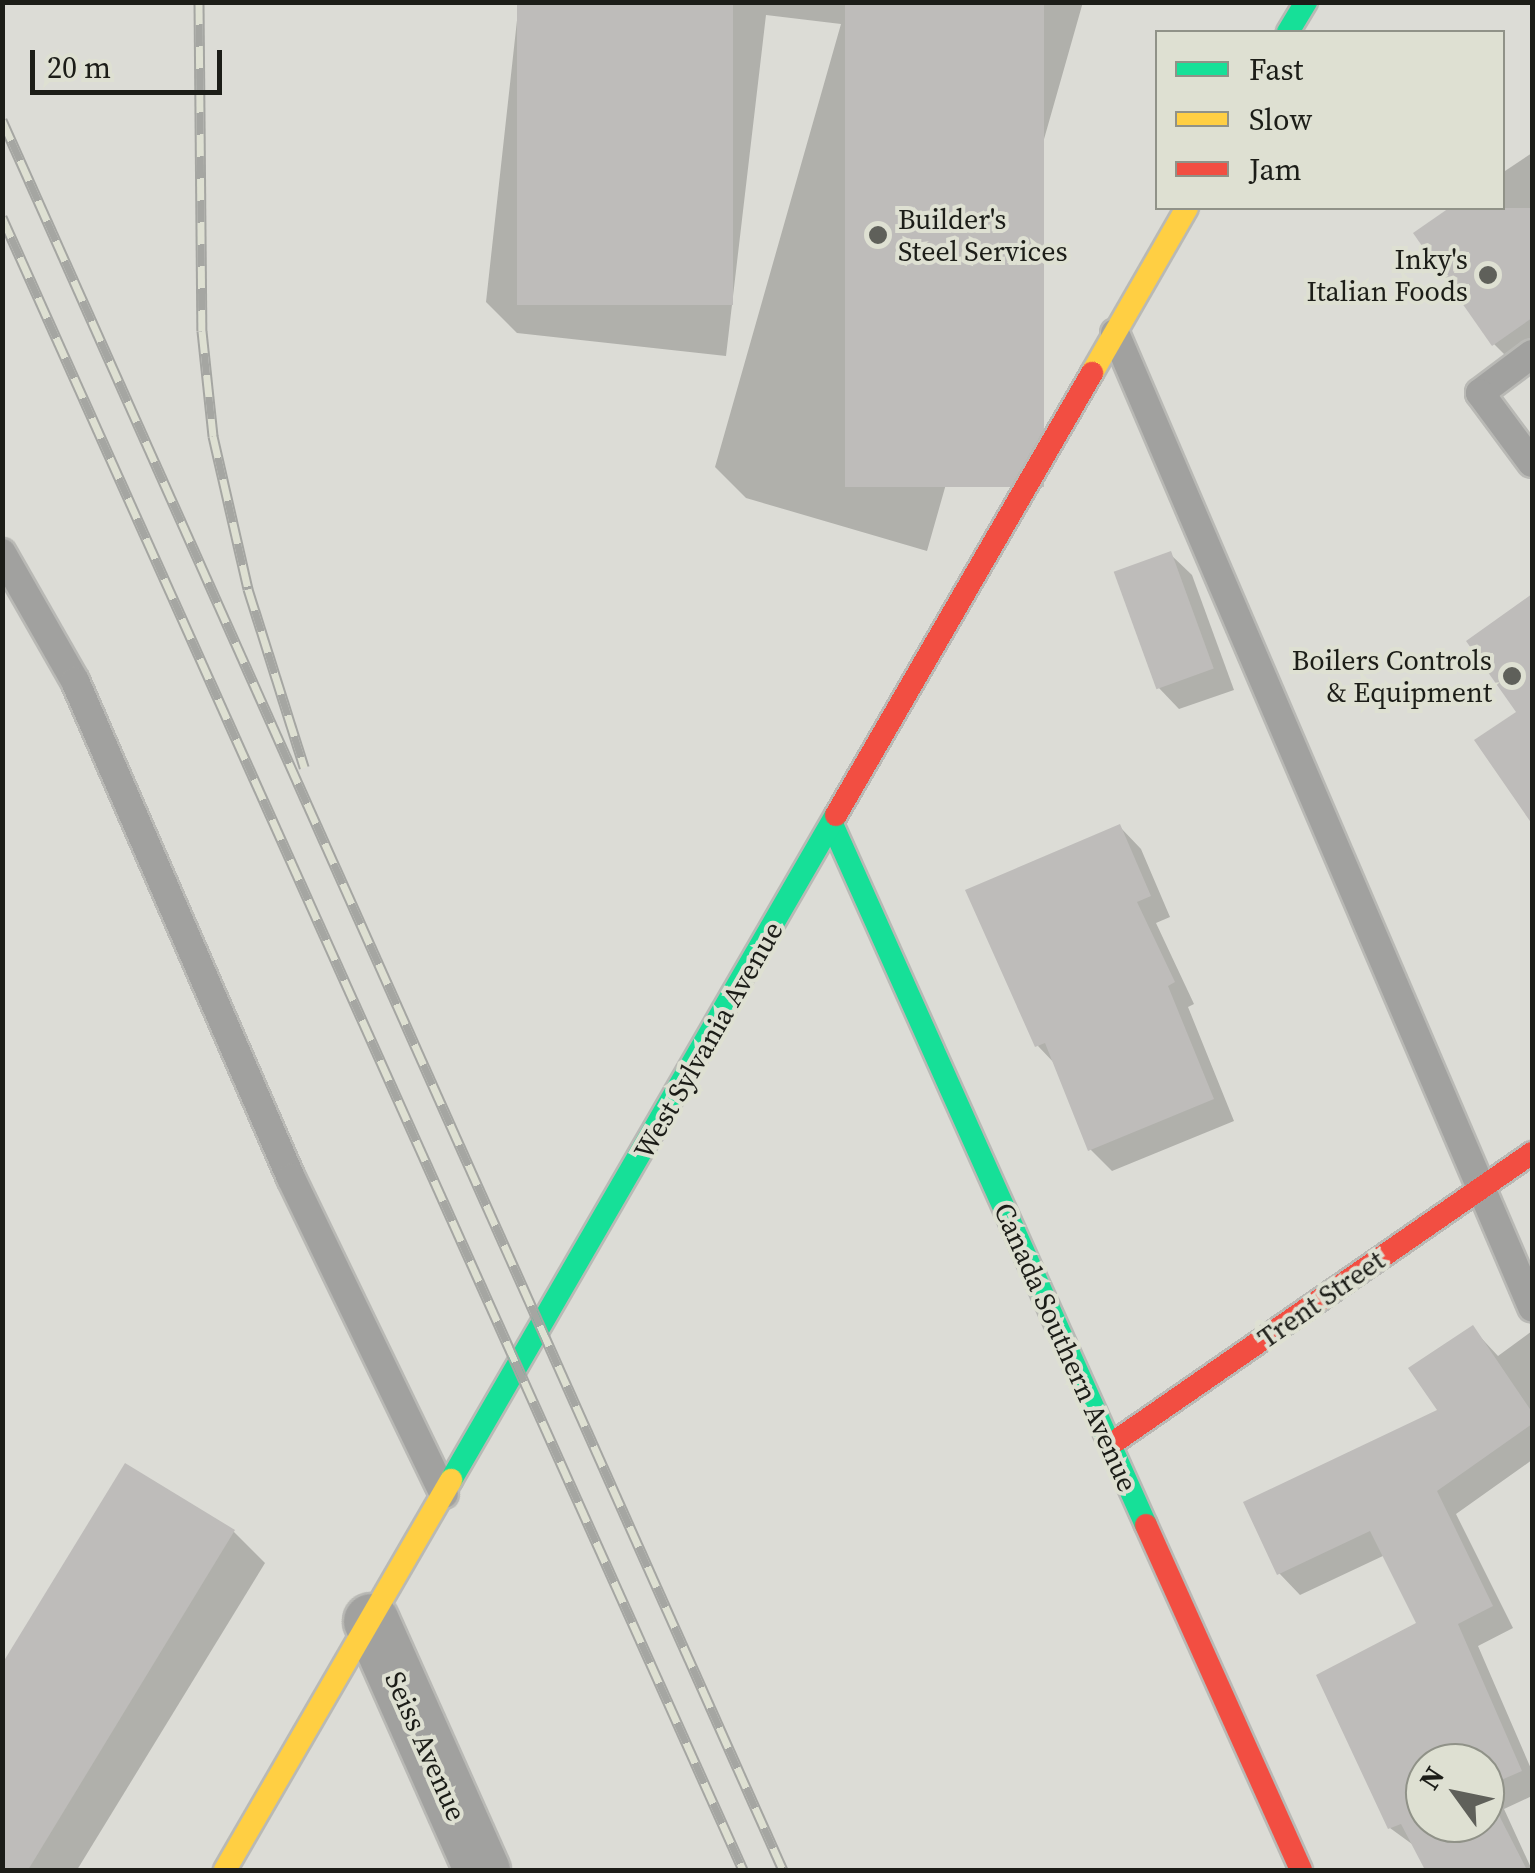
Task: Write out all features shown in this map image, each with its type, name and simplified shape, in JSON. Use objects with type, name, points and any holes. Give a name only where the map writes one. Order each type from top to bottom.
[{"type":"main road","points":[[1289,30],[1306,2]]},
{"type":"main road","name":"West Sylvania Avenue","points":[[225,1870],[1187,210]]},
{"type":"main road","name":"Canada Southern Avenue","points":[[832,824],[1301,1870]]},
{"type":"main road","name":"Trent Street","points":[[1110,1445],[1532,1153]]},
{"type":"street","name":"Seiss Avenue","points":[[370,1622],[482,1870]]},
{"type":"lane","points":[[1115,333],[1532,1307]]},
{"type":"lane","points":[[1532,354],[1480,392],[1532,463]]},
{"type":"lane","points":[[2,554],[75,681],[292,1178],[444,1496]]},
{"type":"building","points":[[517,2],[733,2],[733,305],[517,305]]},
{"type":"building","name":"Builder's Steel Services","points":[[845,2],[1044,2],[1044,487],[845,487]]},
{"type":"building","name":"Inky's Italian Foods","points":[[1532,208],[1532,318],[1492,346],[1413,233],[1446,210]]},
{"type":"building","points":[[1171,551],[1214,668],[1156,689],[1114,572]]},
{"type":"building","name":"Boilers Controls & Equipment","points":[[1532,594],[1532,824],[1474,740],[1516,712],[1466,641]]},
{"type":"building","points":[[1120,824],[1151,896],[1137,902],[1175,982],[1168,986],[1214,1099],[1088,1151],[1045,1043],[1035,1047],[965,890]]},
{"type":"building","points":[[1473,1325],[1532,1412],[1532,1424],[1437,1491],[1493,1606],[1458,1624],[1522,1771],[1505,1778],[1505,1743],[1405,1743],[1405,1832],[1401,1824],[1388,1829],[1316,1675],[1416,1623],[1370,1531],[1277,1575],[1243,1502],[1437,1410],[1408,1368]]},
{"type":"building","points":[[125,1463],[235,1530],[28,1870],[2,1870],[2,1664]]},
{"type":"building","points":[[1505,1827],[1527,1870],[1425,1870],[1411,1843],[1505,1843]]},
{"type":"railway","points":[[199,2],[202,331],[213,436],[248,589],[304,767]]},
{"type":"railway","points":[[2,120],[783,1870]]},
{"type":"railway","points":[[2,217],[743,1870]]},
{"type":"traffic: fast","points":[[1289,30],[1306,2]]},
{"type":"traffic: fast","points":[[451,1480],[836,815]]},
{"type":"traffic: fast","points":[[832,824],[1146,1525]]},
{"type":"traffic: slow","points":[[1092,373],[1186,210]]},
{"type":"traffic: slow","points":[[225,1870],[451,1480]]},
{"type":"traffic: jam","points":[[836,815],[1092,373]]},
{"type":"traffic: jam","points":[[1110,1445],[1532,1153]]},
{"type":"traffic: jam","points":[[1146,1525],[1301,1870]]},
{"type":"place","name":"Builder's Steel Services","points":[[878,235]]},
{"type":"place","name":"Inky's Italian Foods","points":[[1488,275]]},
{"type":"place","name":"Boilers Controls & Equipment","points":[[1512,676]]}]
